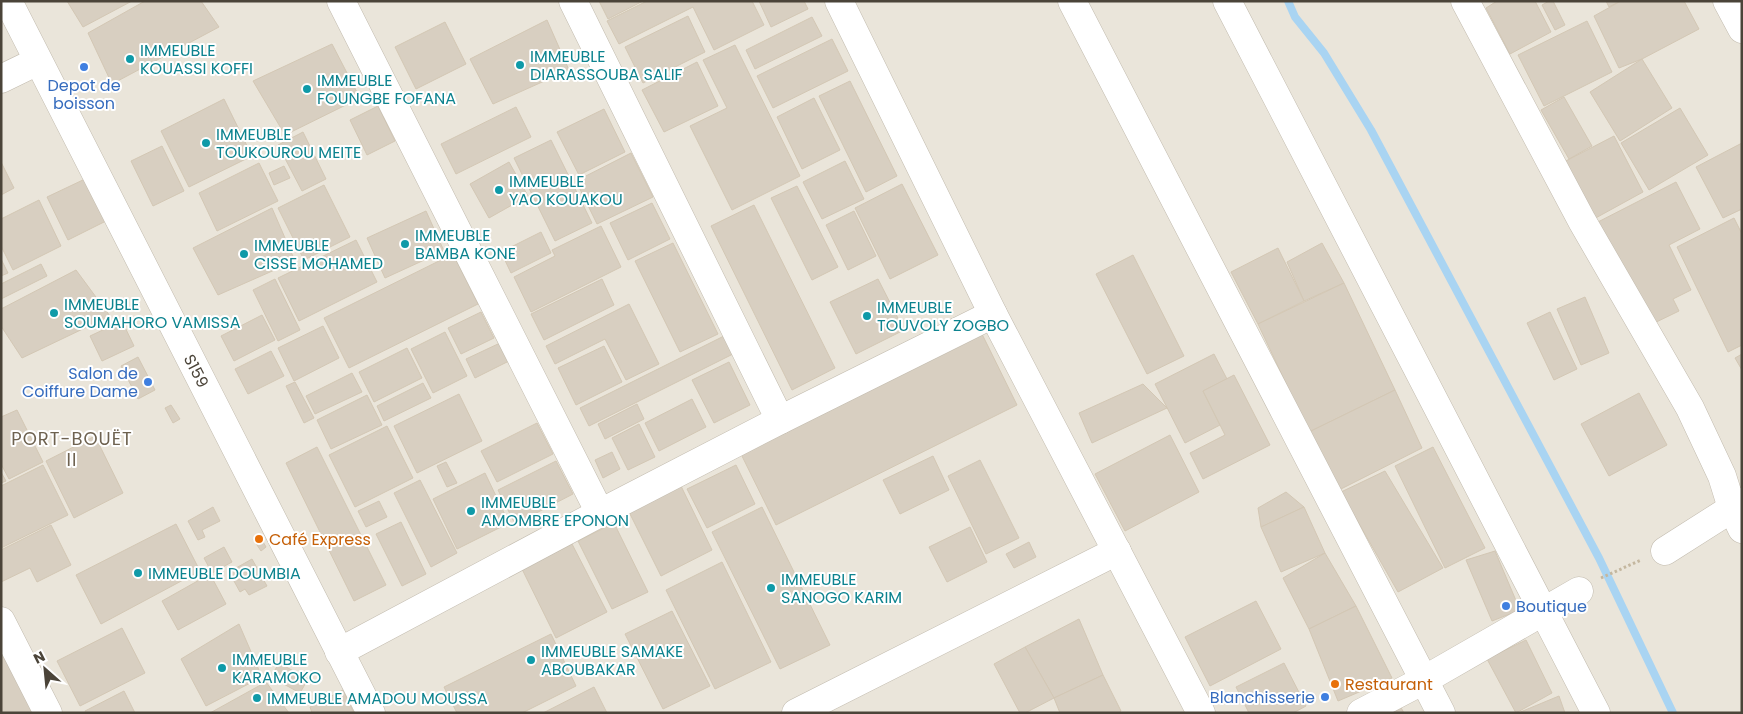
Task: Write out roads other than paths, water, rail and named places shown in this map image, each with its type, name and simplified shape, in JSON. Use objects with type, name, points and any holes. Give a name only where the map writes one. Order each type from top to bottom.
[{"type":"street","name":"S159","points":[[8,1],[371,713]]},
{"type":"street","points":[[341,1],[600,513]]},
{"type":"street","points":[[573,1],[780,420]]},
{"type":"street","points":[[839,1],[993,314],[1201,713]]},
{"type":"street","points":[[1072,1],[1441,713]]},
{"type":"street","points":[[1227,1],[1596,713]]},
{"type":"street","points":[[1465,1],[1582,221],[1690,408],[1738,513],[1665,551]]},
{"type":"street","points":[[1727,1],[1742,29]]},
{"type":"street","points":[[1,79],[38,61]]},
{"type":"street","points":[[340,652],[600,513],[780,420],[993,314]]},
{"type":"street","points":[[796,713],[1117,551]]},
{"type":"street","points":[[1360,713],[1424,680],[1589,585]]},
{"type":"street","points":[[1,621],[48,713]]},
{"type":"waterway","points":[[1288,1],[1295,17],[1324,53],[1371,130],[1599,558],[1673,713]]},
{"type":"place","name":"IMMEUBLE KOUASSI KOFFI","points":[[130,59]]},
{"type":"place","name":"IMMEUBLE DIARASSOUBA SALIF","points":[[520,65]]},
{"type":"place","name":"Depot de boisson","points":[[84,67]]},
{"type":"place","name":"IMMEUBLE FOUNGBE FOFANA","points":[[307,89]]},
{"type":"place","name":"IMMEUBLE TOUKOUROU MEITE","points":[[206,143]]},
{"type":"place","name":"IMMEUBLE YAO KOUAKOU","points":[[499,190]]},
{"type":"place","name":"IMMEUBLE BAMBA KONE","points":[[405,244]]},
{"type":"place","name":"IMMEUBLE CISSE MOHAMED","points":[[244,254]]},
{"type":"place","name":"IMMEUBLE SOUMAHORO VAMISSA","points":[[54,313]]},
{"type":"place","name":"IMMEUBLE TOUVOLY ZOGBO","points":[[867,316]]},
{"type":"place","name":"Salon de Coiffure Dame","points":[[148,382]]},
{"type":"place","name":"IMMEUBLE AMOMBRE EPONON","points":[[471,511]]},
{"type":"place","name":"Café Express","points":[[259,539]]},
{"type":"place","name":"IMMEUBLE DOUMBIA","points":[[138,573]]},
{"type":"place","name":"IMMEUBLE SANOGO KARIM","points":[[771,588]]},
{"type":"place","name":"Boutique","points":[[1506,606]]},
{"type":"place","name":"IMMEUBLE SAMAKE ABOUBAKAR","points":[[531,660]]},
{"type":"place","name":"IMMEUBLE KARAMOKO","points":[[222,668]]},
{"type":"place","name":"Restaurant","points":[[1335,684]]},
{"type":"place","name":"Blanchisserie","points":[[1325,697]]},
{"type":"place","name":"IMMEUBLE AMADOU MOUSSA","points":[[257,698]]},
{"type":"district","name":"PORT-BOUËT II","points":[[72,448]]}]
